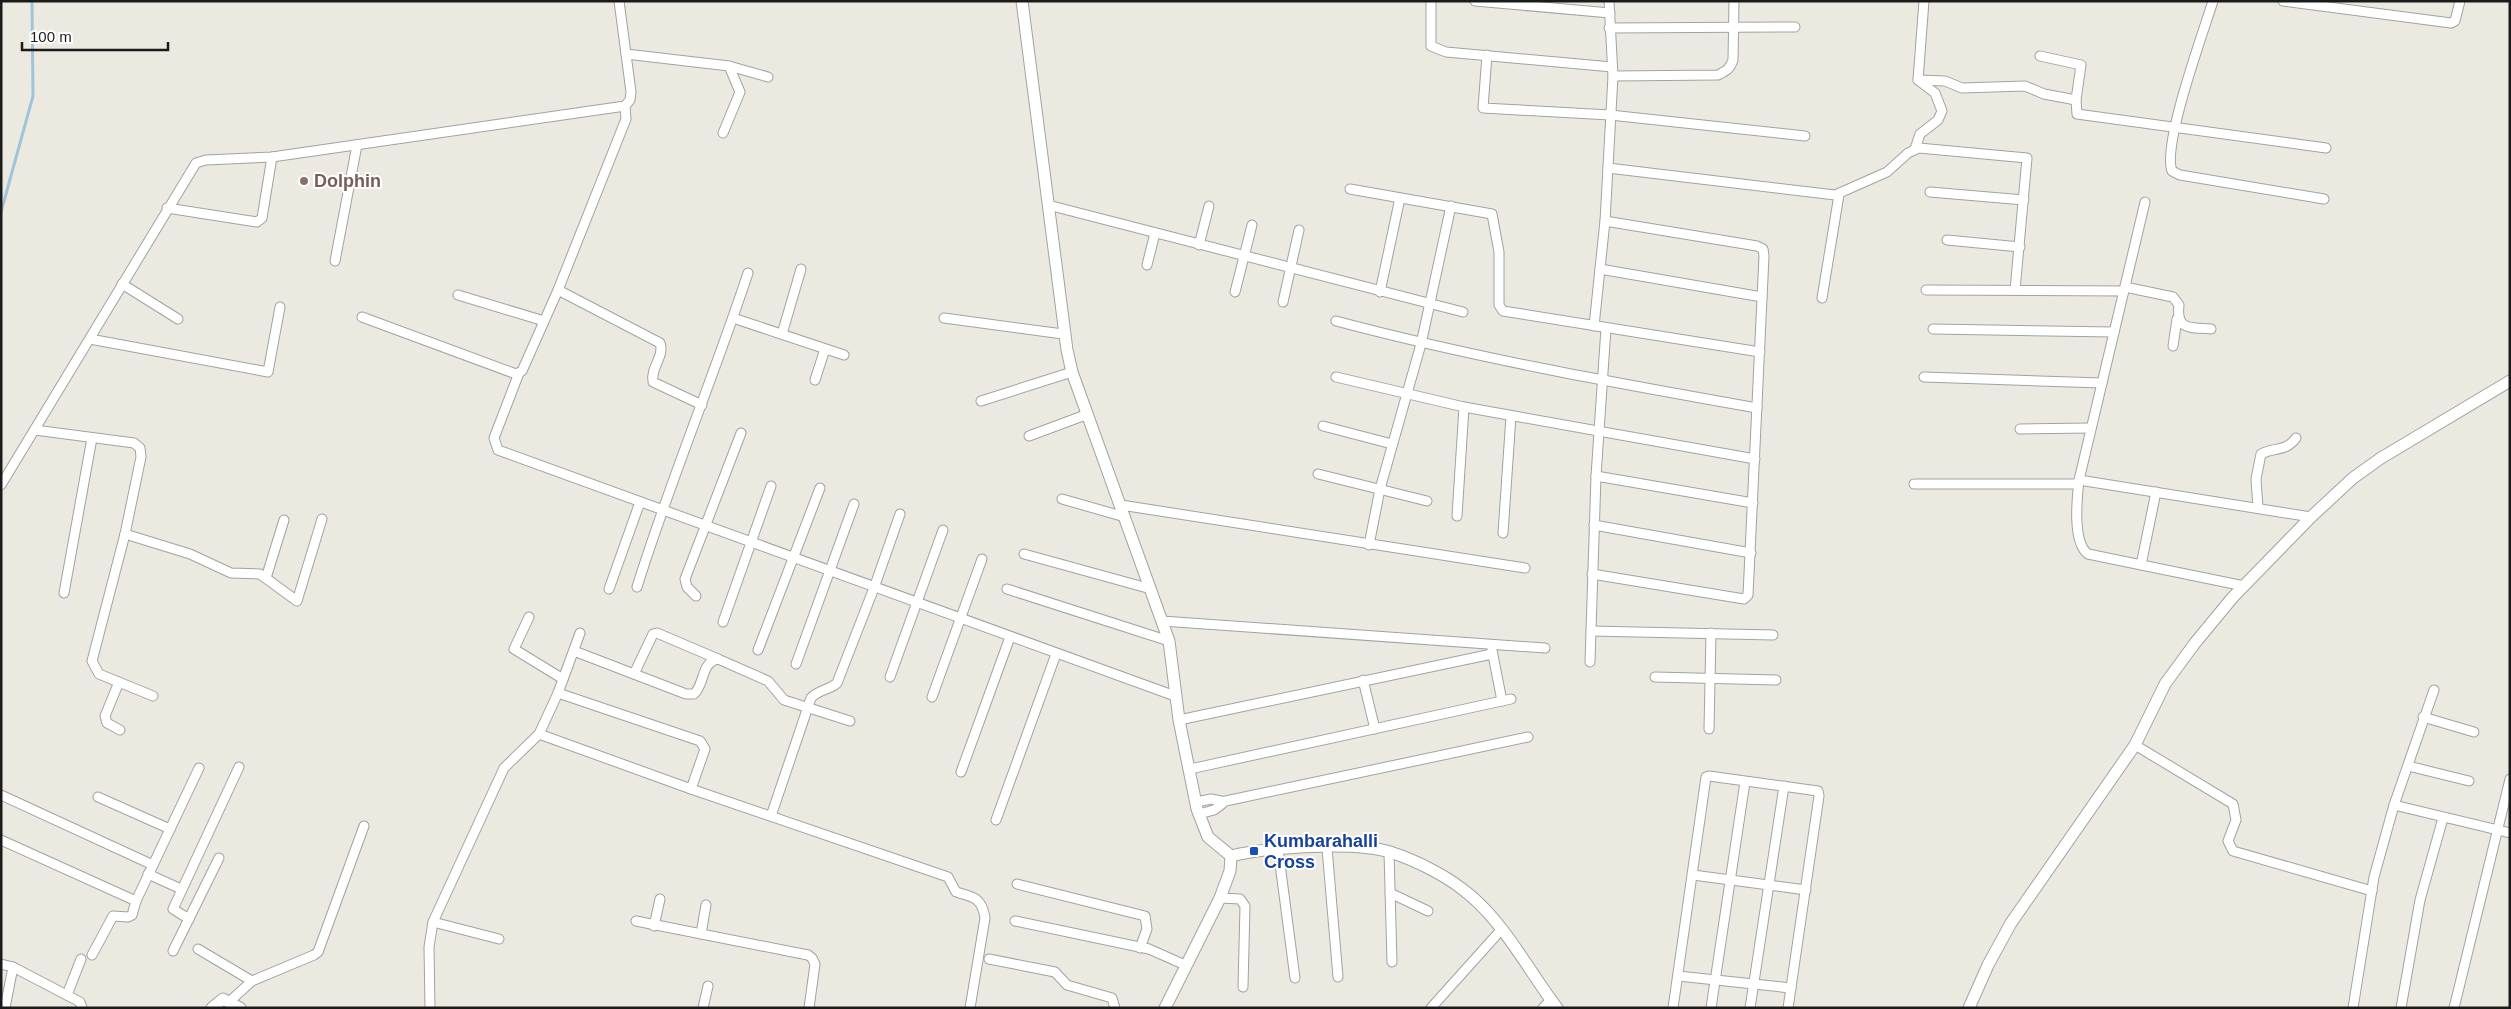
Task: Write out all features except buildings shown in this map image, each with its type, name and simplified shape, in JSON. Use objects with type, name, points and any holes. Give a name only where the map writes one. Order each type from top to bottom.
[{"type":"street","points":[[1,485],[196,163],[206,160],[272,156],[357,145],[625,106],[630,100],[631,92],[619,1]]},
{"type":"street","points":[[1022,1],[1063,334],[1072,372],[1169,641],[1178,720],[1199,814],[1208,837],[1231,856]]},
{"type":"street","points":[[1431,1],[1431,46],[1446,52],[1487,55],[1612,72],[1718,75],[1730,68],[1733,60],[1734,1]]},
{"type":"street","points":[[1475,1],[1610,13]]},
{"type":"street","points":[[1594,326],[1606,221],[1612,72],[1609,1]]},
{"type":"street","points":[[1918,80],[1924,1]]},
{"type":"street","points":[[2213,1],[2176,126],[2170,163],[2175,174],[2324,199]]},
{"type":"street","points":[[2283,1],[2451,23],[2455,21],[2460,1]]},
{"type":"street","points":[[1610,28],[1795,27]]},
{"type":"street","points":[[626,54],[729,66],[768,77]]},
{"type":"street","points":[[1487,55],[1483,108],[1610,115],[1805,136]]},
{"type":"street","points":[[2040,56],[2081,65],[2076,100],[2077,114],[2176,126],[2326,148]]},
{"type":"street","points":[[723,134],[740,92],[729,66]]},
{"type":"street","points":[[1918,80],[1945,81],[1962,88],[2025,86],[2044,94],[2076,100]]},
{"type":"street","points":[[1608,168],[1839,195],[1887,172],[1915,149],[1920,134],[1938,120],[1942,111],[1935,93],[1918,80]]},
{"type":"street","points":[[625,106],[626,119],[558,290],[522,371],[519,373],[494,438],[498,450],[1175,696]]},
{"type":"street","points":[[335,261],[357,145]]},
{"type":"street","points":[[1915,149],[2027,158],[2015,290]]},
{"type":"street","points":[[167,208],[257,222],[262,218],[272,156]]},
{"type":"street","points":[[1350,189],[1493,215],[1498,252],[1500,309],[1760,352]]},
{"type":"street","points":[[1930,192],[2024,200]]},
{"type":"street","points":[[1822,298],[1839,195]]},
{"type":"street","points":[[1380,292],[1400,198]]},
{"type":"street","points":[[2145,202],[2079,482],[2076,508],[2081,546],[2088,554],[2244,586]]},
{"type":"street","points":[[1048,205],[1462,312]]},
{"type":"street","points":[[1199,245],[1209,206]]},
{"type":"street","points":[[1369,544],[1380,489],[1421,344],[1451,206]]},
{"type":"street","points":[[1592,574],[1744,599],[1748,595],[1760,352],[1763,248],[1606,221]]},
{"type":"street","points":[[1235,292],[1252,225]]},
{"type":"street","points":[[1283,302],[1299,230]]},
{"type":"street","points":[[1147,265],[1155,233]]},
{"type":"street","points":[[1947,240],[2020,247]]},
{"type":"street","points":[[782,334],[801,269]]},
{"type":"street","points":[[1600,269],[1762,297]]},
{"type":"street","points":[[637,587],[661,510],[702,405],[748,273]]},
{"type":"street","points":[[122,284],[178,319]]},
{"type":"street","points":[[1926,290],[2124,289],[2173,297],[2179,305],[2173,346]]},
{"type":"street","points":[[558,290],[660,343],[661,352],[652,372],[653,382],[702,405]]},
{"type":"street","points":[[458,295],[544,321]]},
{"type":"street","points":[[90,339],[268,372],[280,307]]},
{"type":"street","points":[[362,317],[519,373]]},
{"type":"street","points":[[733,318],[844,355]]},
{"type":"street","points":[[944,318],[1063,334]]},
{"type":"street","points":[[2177,319],[2184,326],[2211,329]]},
{"type":"street","points":[[1336,321],[1421,344],[1603,381],[1757,408]]},
{"type":"street","points":[[1590,662],[1596,476],[1606,328]]},
{"type":"street","points":[[1934,329],[2114,332]]},
{"type":"street","points":[[815,380],[825,348]]},
{"type":"street","points":[[981,401],[1072,372]]},
{"type":"street","points":[[1336,377],[1464,407],[1755,459]]},
{"type":"street","points":[[1924,377],[2102,383]]},
{"type":"street","points":[[1969,1008],[1988,965],[2011,923],[2134,745],[2165,684],[2195,643],[2244,586],[2311,517],[2353,478],[2381,458],[2510,380]]},
{"type":"street","points":[[1458,516],[1464,407]]},
{"type":"street","points":[[1029,436],[1088,414]]},
{"type":"street","points":[[1503,533],[1511,416]]},
{"type":"street","points":[[1323,426],[1392,444]]},
{"type":"street","points":[[2020,429],[2091,428]]},
{"type":"street","points":[[34,430],[134,443],[140,448],[141,457],[125,534],[92,661],[99,674],[154,696]]},
{"type":"street","points":[[696,596],[687,587],[686,579],[741,433]]},
{"type":"street","points":[[64,593],[92,438]]},
{"type":"street","points":[[2258,508],[2256,479],[2261,454],[2266,451],[2285,449],[2296,438]]},
{"type":"street","points":[[1318,474],[1427,501]]},
{"type":"street","points":[[1596,476],[1753,503]]},
{"type":"street","points":[[1914,484],[2079,482],[2156,492],[2311,517]]},
{"type":"street","points":[[723,622],[771,486]]},
{"type":"street","points":[[758,650],[795,558],[820,488]]},
{"type":"street","points":[[2140,565],[2156,492]]},
{"type":"street","points":[[1062,499],[1125,517]]},
{"type":"street","points":[[609,589],[640,502]]},
{"type":"street","points":[[796,664],[854,504]]},
{"type":"street","points":[[1121,505],[1525,568]]},
{"type":"street","points":[[771,816],[811,698],[816,693],[837,683],[900,514]]},
{"type":"street","points":[[125,534],[190,554],[231,573],[263,576],[297,601],[322,519]]},
{"type":"street","points":[[263,576],[284,520]]},
{"type":"street","points":[[1594,525],[1751,553]]},
{"type":"street","points":[[890,677],[943,530]]},
{"type":"street","points":[[1024,554],[1151,589]]},
{"type":"street","points":[[932,697],[982,559]]},
{"type":"street","points":[[1007,589],[1169,641]]},
{"type":"street","points":[[529,617],[514,649],[563,679]]},
{"type":"street","points":[[1162,621],[1491,649],[1545,648]]},
{"type":"street","points":[[1591,631],[1772,635]]},
{"type":"street","points":[[430,1008],[428,947],[433,922],[504,768],[539,734],[558,693],[580,633]]},
{"type":"street","points":[[634,674],[652,634],[657,633],[768,681],[784,700],[850,721]]},
{"type":"street","points":[[1709,729],[1711,633]]},
{"type":"street","points":[[961,772],[1010,637]]},
{"type":"street","points":[[1178,720],[1363,680],[1491,649]]},
{"type":"street","points":[[1190,769],[1507,700],[1491,649]]},
{"type":"street","points":[[574,651],[686,694],[694,694],[698,690],[708,664],[712,660],[718,660]]},
{"type":"street","points":[[996,820],[1056,654]]},
{"type":"street","points":[[1654,677],[1776,680]]},
{"type":"street","points":[[1363,680],[1375,729]]},
{"type":"street","points":[[119,682],[104,716],[107,723],[120,730]]},
{"type":"street","points":[[2353,1008],[2372,891],[2394,806],[2423,717],[2434,690]]},
{"type":"street","points":[[558,693],[700,741],[704,749],[691,789]]},
{"type":"street","points":[[2423,717],[2474,732]]},
{"type":"street","points":[[539,734],[691,789],[948,877],[956,892],[978,900],[983,906],[985,918],[970,1008]]},
{"type":"street","points":[[1196,802],[1211,799],[1221,802],[1528,737]]},
{"type":"street","points":[[2134,745],[2232,804],[2236,820],[2228,841],[2233,851],[2372,891]]},
{"type":"street","points":[[2408,766],[2469,781]]},
{"type":"street","points":[[189,919],[174,909],[181,889],[239,767]]},
{"type":"street","points":[[92,955],[113,916],[128,917],[132,915],[148,874],[199,768]]},
{"type":"street","points":[[1673,1008],[1706,777],[1818,791],[1819,796],[1788,1008]]},
{"type":"street","points":[[2454,1008],[2510,779]]},
{"type":"street","points":[[1711,1008],[1745,782]]},
{"type":"street","points":[[1750,1008],[1784,786]]},
{"type":"street","points":[[1,795],[153,865]]},
{"type":"street","points":[[98,797],[170,829]]},
{"type":"street","points":[[1199,814],[1214,810],[1221,802]]},
{"type":"street","points":[[2394,806],[2498,832],[2510,833]]},
{"type":"street","points":[[2401,1008],[2420,900],[2443,818]]},
{"type":"street","points":[[212,1008],[223,1000],[235,1004],[252,981],[318,952],[364,826]]},
{"type":"street","points":[[1,840],[136,901]]},
{"type":"street","points":[[1327,848],[1338,977]]},
{"type":"street","points":[[1231,856],[1254,851],[1278,849],[1358,848],[1389,852],[1420,864],[1471,895],[1500,930],[1550,1005]]},
{"type":"street","points":[[1278,849],[1295,978]]},
{"type":"street","points":[[1389,852],[1392,962]]},
{"type":"street","points":[[1166,1008],[1185,965],[1220,898],[1230,871],[1231,856]]},
{"type":"street","points":[[173,951],[219,858]]},
{"type":"street","points":[[148,874],[181,889]]},
{"type":"street","points":[[1692,875],[1806,890]]},
{"type":"street","points":[[1017,884],[1145,916],[1147,929],[1140,948]]},
{"type":"street","points":[[1390,893],[1428,911]]},
{"type":"street","points":[[1220,898],[1240,899],[1245,906],[1243,987]]},
{"type":"street","points":[[654,926],[660,899]]},
{"type":"street","points":[[701,934],[706,905]]},
{"type":"street","points":[[636,921],[812,958],[815,964],[809,1008]]},
{"type":"street","points":[[433,922],[499,939]]},
{"type":"street","points":[[1015,922],[1140,948],[1185,965]]},
{"type":"street","points":[[1431,1008],[1500,930]]},
{"type":"street","points":[[198,949],[252,981]]},
{"type":"street","points":[[989,959],[1055,972],[1067,986],[1112,998],[1115,1008]]},
{"type":"street","points":[[67,995],[81,960]]},
{"type":"street","points":[[1,964],[13,967],[80,1002],[82,1008]]},
{"type":"street","points":[[5,1008],[13,967]]},
{"type":"street","points":[[1678,976],[1791,988]]},
{"type":"street","points":[[704,1008],[708,986]]},
{"type":"waterway","points":[[1,212],[33,96],[32,1]]},
{"type":"place","name":"Dolphin","points":[[304,181]]},
{"type":"place","name":"Kumbarahalli Cross","points":[[1254,851]]}]
